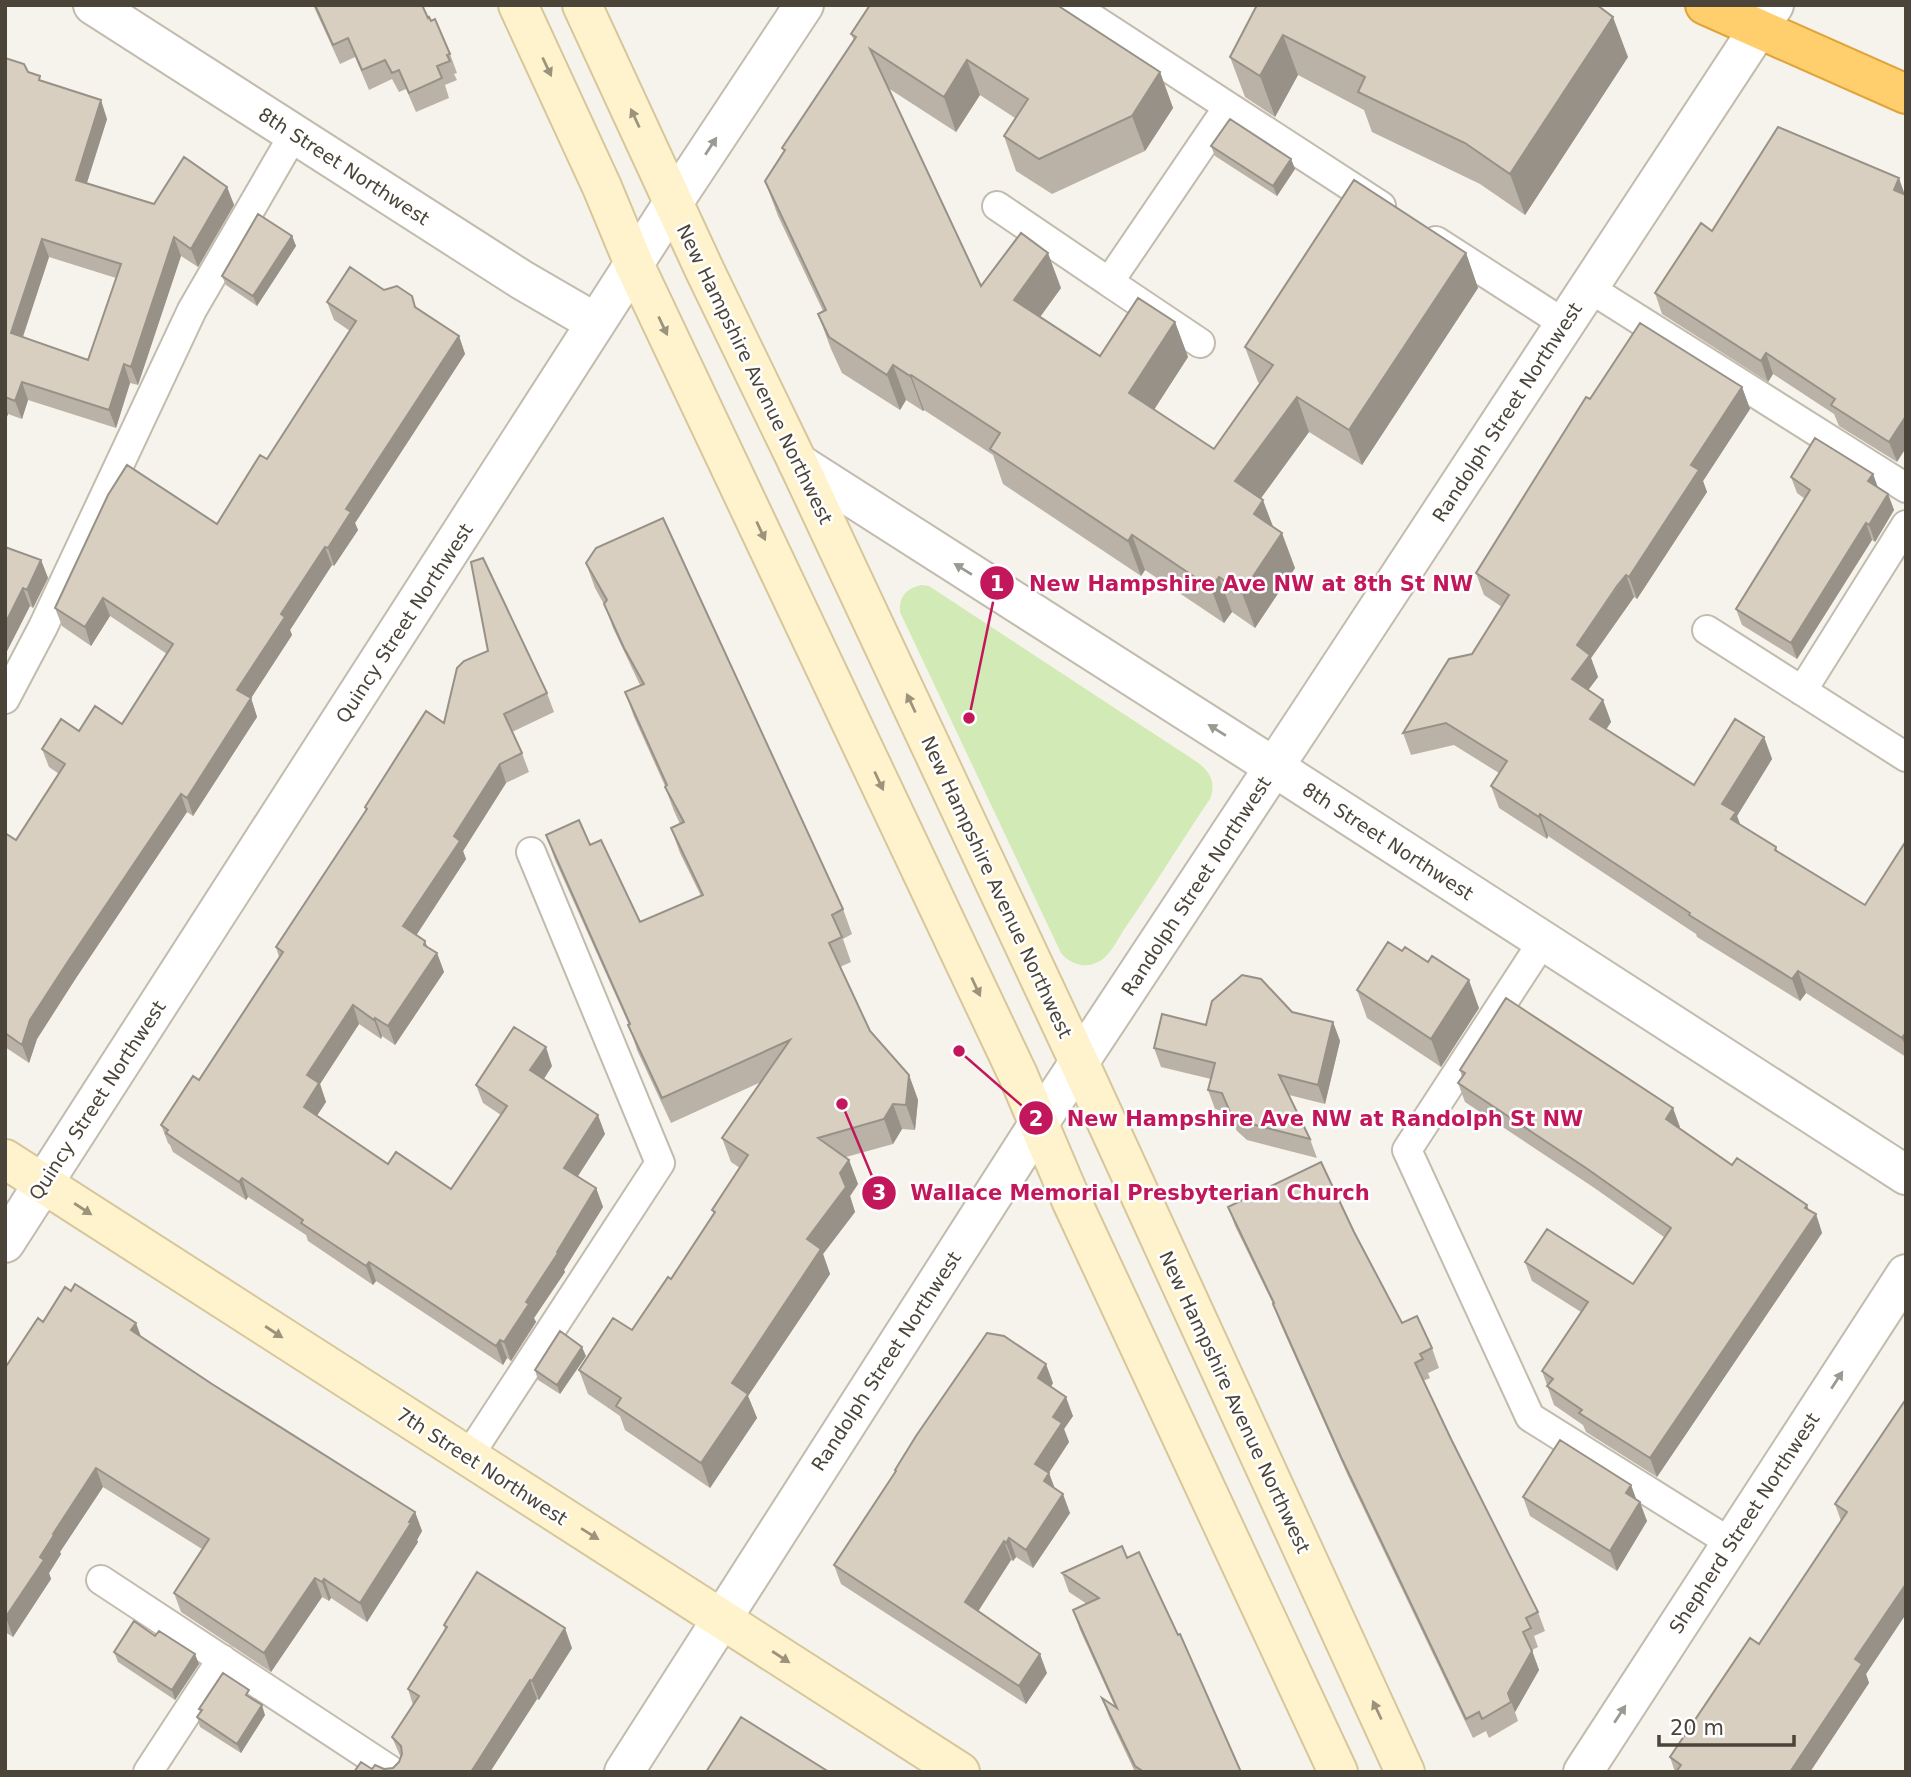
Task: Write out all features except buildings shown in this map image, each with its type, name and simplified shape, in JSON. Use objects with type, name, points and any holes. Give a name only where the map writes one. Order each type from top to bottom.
[{"type":"highway","points":[[1704,5],[1766,17],[1906,94]]},
{"type":"main road","points":[[518,5],[634,264],[995,1025],[1078,1214],[1338,1772]]},
{"type":"main road","name":"New Hampshire Avenue Northwest","points":[[582,5],[1079,1062],[1405,1772]]},
{"type":"main road","name":"7th Street Northwest","points":[[5,1159],[960,1772]]},
{"type":"street","name":"8th Street Northwest","points":[[93,5],[522,280],[596,323]]},
{"type":"street","name":"Quincy Street Northwest","points":[[5,1243],[673,203],[804,5]]},
{"type":"street","name":"Randolph Street Northwest","points":[[624,1772],[1039,1123],[1766,17]]},
{"type":"street","name":"8th Street Northwest","points":[[798,463],[1906,1175]]},
{"type":"street","name":"Shepherd Street Northwest","points":[[1583,1772],[1906,1274]]},
{"type":"lane","points":[[1072,5],[1566,324]]},
{"type":"lane","points":[[1109,282],[1228,107]]},
{"type":"lane","points":[[5,699],[43,627],[192,310],[294,134]]},
{"type":"lane","points":[[997,206],[1200,343]]},
{"type":"lane","points":[[1588,288],[1906,488]]},
{"type":"lane","points":[[1802,691],[1906,525]]},
{"type":"lane","points":[[1707,630],[1906,757]]},
{"type":"lane","points":[[468,1457],[660,1163],[531,852]]},
{"type":"lane","points":[[1543,941],[1407,1150],[1530,1417],[1731,1543]]},
{"type":"lane","points":[[101,1580],[393,1772]]},
{"type":"lane","points":[[148,1772],[222,1659]]},
{"type":"green space","points":[[921,585],[929,586],[1197,762],[1211,778],[1210,799],[1113,947],[1100,961],[1089,965],[1079,964],[1061,953],[900,612],[905,594]]},
{"type":"place","name":"New Hampshire Ave NW at 8th St NW","points":[[969,718]]},
{"type":"place","name":"New Hampshire Ave NW at Randolph St NW","points":[[959,1051]]},
{"type":"place","name":"Wallace Memorial Presbyterian Church","points":[[842,1104]]}]
